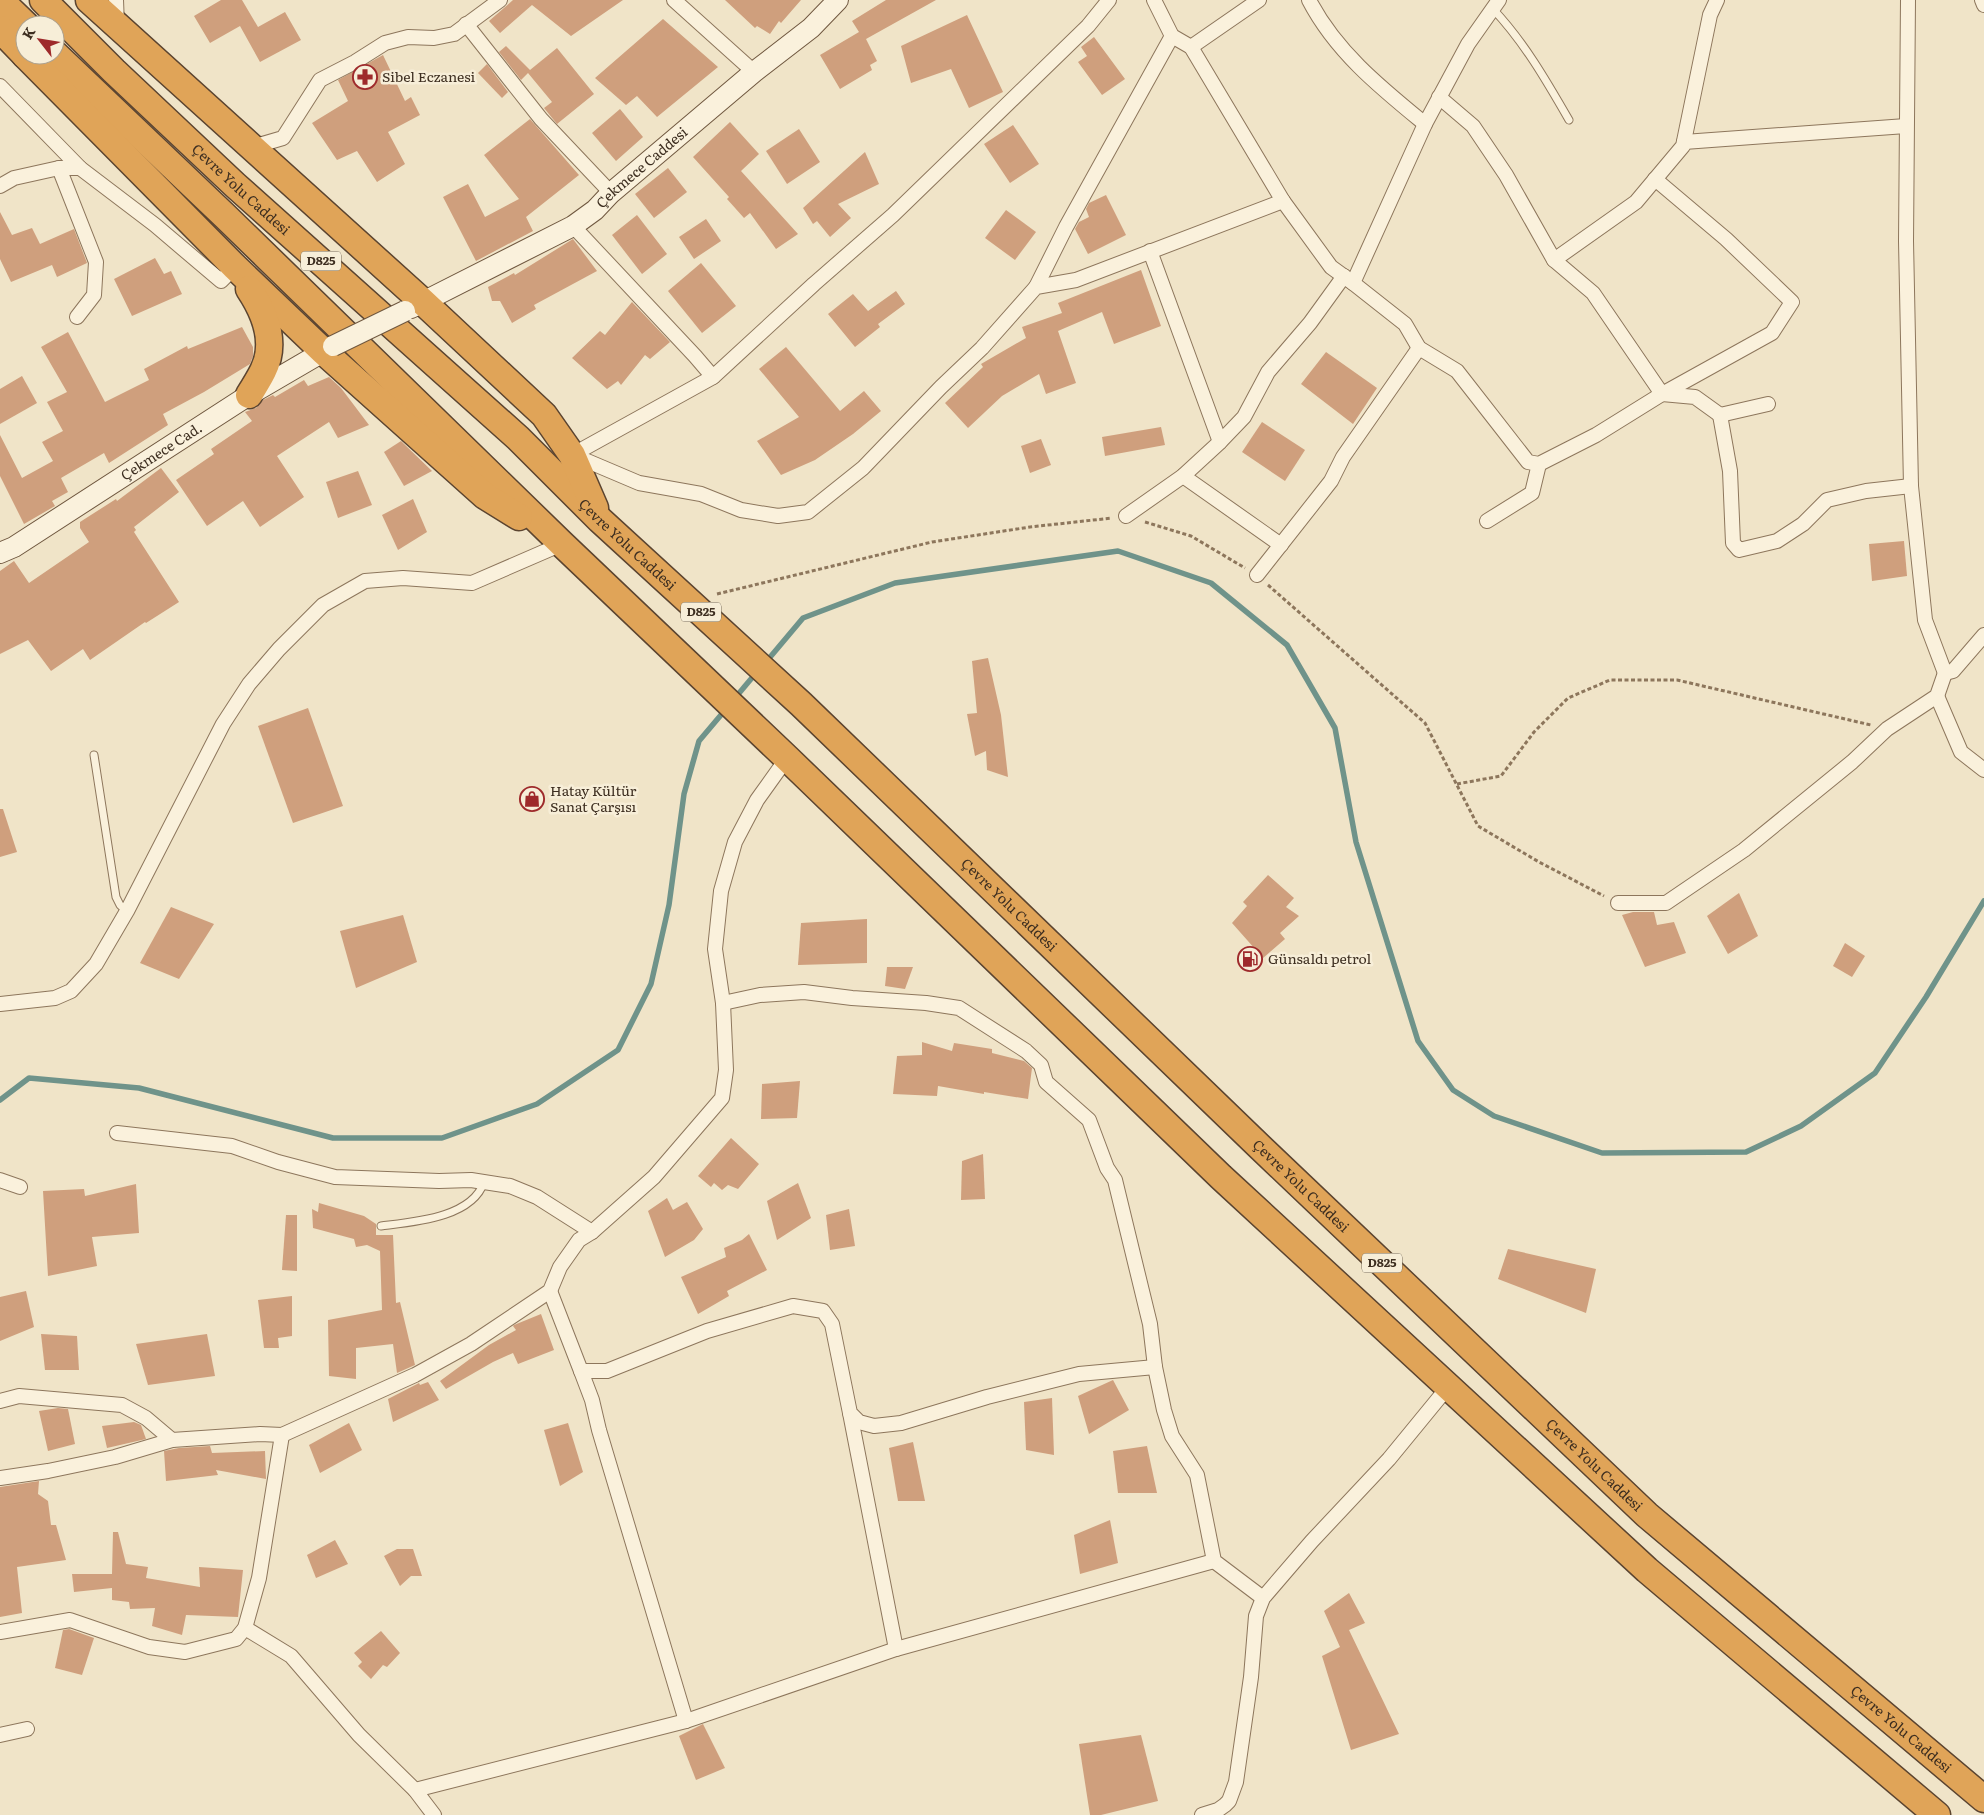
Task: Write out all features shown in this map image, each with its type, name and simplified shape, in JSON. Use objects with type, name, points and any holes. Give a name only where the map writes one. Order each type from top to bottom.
[{"type":"highway","points":[[0,0],[16,15]]},
{"type":"highway","name":"Çevre Yolu Caddesi","points":[[44,0],[114,71],[235,185],[518,438],[600,520],[801,704],[1646,1515],[1984,1799]]},
{"type":"highway","points":[[89,0],[252,148],[414,306],[544,415],[572,455],[600,520]]},
{"type":"highway","points":[[0,29],[15,45]]},
{"type":"highway","name":"D825","points":[[65,64],[1221,1177],[1646,1570],[1937,1815]]},
{"type":"highway","points":[[35,65],[235,267],[328,349],[485,496],[568,550]]},
{"type":"highway","points":[[235,267],[260,305],[270,340],[264,369],[249,395]]},
{"type":"main road","name":"Çekmece Caddesi","points":[[328,349],[573,226],[595,210],[611,193],[754,72],[811,28],[838,0]]},
{"type":"main road","name":"Çekmece Cad.","points":[[2,548],[165,451],[249,395],[328,349]]},
{"type":"street","points":[[116,0],[116,26]]},
{"type":"street","points":[[252,148],[283,138],[320,80],[355,62],[385,43],[408,37],[434,38],[454,34],[500,0]]},
{"type":"street","points":[[674,0],[754,72]]},
{"type":"street","points":[[572,455],[713,377],[900,208],[1088,26],[1109,0]]},
{"type":"street","points":[[1154,0],[1172,36],[1191,47],[1283,201],[1331,267],[1405,324],[1419,348],[1457,371],[1528,462],[1538,464],[1596,434],[1662,394],[1772,333],[1792,302],[1726,239],[1655,179]]},
{"type":"street","points":[[1191,47],[1259,0]]},
{"type":"street","points":[[1309,0],[1317,15],[1352,60],[1375,83],[1425,124]]},
{"type":"street","points":[[1554,260],[1636,202],[1683,146],[1710,15],[1717,0]]},
{"type":"street","points":[[1618,903],[1666,903],[1744,850],[1852,762],[1887,729],[1937,696],[1945,673],[1925,620],[1911,486],[1906,241],[1908,0]]},
{"type":"street","points":[[1982,0],[1984,5]]},
{"type":"street","points":[[1126,516],[1183,476],[1244,417],[1268,372],[1348,280],[1439,97],[1468,44],[1496,4]]},
{"type":"street","points":[[466,24],[542,119],[611,193]]},
{"type":"street","points":[[572,455],[638,483],[701,494],[741,510],[778,516],[808,512],[863,468],[941,387],[982,348],[1036,287],[1066,227],[1172,36]]},
{"type":"street","points":[[0,86],[80,168],[155,225],[220,281],[235,267]]},
{"type":"street","points":[[1439,97],[1473,126],[1506,175],[1554,260],[1593,293],[1662,394]]},
{"type":"street","points":[[1684,142],[1906,126]]},
{"type":"street","points":[[0,186],[14,178],[59,168],[80,168]]},
{"type":"street","points":[[59,168],[96,262],[94,294],[77,317]]},
{"type":"street","points":[[1036,287],[1076,280],[1283,201]]},
{"type":"street","points":[[573,226],[713,377]]},
{"type":"street","points":[[1150,251],[1220,442]]},
{"type":"street","points":[[1257,575],[1331,481],[1348,450],[1419,348]]},
{"type":"street","points":[[1662,394],[1696,397],[1720,415],[1730,471],[1733,543],[1740,550],[1777,541],[1803,524],[1827,500],[1866,491],[1911,486]]},
{"type":"street","points":[[1720,415],[1768,404]]},
{"type":"street","points":[[1487,521],[1532,493],[1538,464]]},
{"type":"street","points":[[1183,476],[1281,545]]},
{"type":"street","points":[[0,1004],[55,998],[71,991],[96,964],[127,910],[223,724],[249,684],[279,649],[323,605],[365,581],[403,578],[472,583],[568,550]]},
{"type":"street","points":[[1945,673],[1954,671],[1984,635]]},
{"type":"street","points":[[1937,696],[1961,752],[1984,770]]},
{"type":"street","points":[[0,1478],[48,1471],[115,1457],[172,1440],[260,1434],[282,1435],[423,1371],[471,1344],[550,1291],[560,1267],[579,1240],[592,1232],[654,1177],[722,1098],[726,1070],[724,1003],[715,949],[721,891],[735,842],[757,800],[787,758]]},
{"type":"street","points":[[724,1003],[760,995],[804,992],[852,998],[926,1002],[959,1008],[1026,1051],[1041,1064],[1046,1082],[1089,1120],[1107,1168],[1115,1180],[1150,1324],[1155,1368],[1172,1436],[1197,1475],[1214,1561],[1262,1598]]},
{"type":"street","points":[[117,1133],[232,1146],[278,1162],[334,1177],[439,1181],[471,1180],[510,1186],[537,1196],[592,1232]]},
{"type":"street","points":[[0,1180],[20,1187]]},
{"type":"street","points":[[550,1291],[592,1400],[599,1430],[686,1721]]},
{"type":"street","points":[[581,1371],[607,1371],[707,1331],[793,1306],[823,1311],[832,1324],[896,1649]]},
{"type":"street","points":[[850,1413],[859,1422],[874,1426],[901,1423],[987,1397],[1079,1374],[1155,1368]]},
{"type":"street","points":[[1202,1815],[1218,1810],[1225,1805],[1229,1801],[1236,1782],[1251,1677],[1256,1616],[1262,1598],[1312,1541],[1389,1459],[1448,1387]]},
{"type":"street","points":[[0,1401],[19,1396],[122,1405],[146,1418],[172,1440]]},
{"type":"street","points":[[0,1632],[70,1620],[149,1647],[185,1652],[236,1639],[245,1628],[260,1578],[282,1435]]},
{"type":"street","points":[[415,1790],[686,1721],[896,1649],[1214,1561]]},
{"type":"street","points":[[245,1628],[291,1656],[359,1735],[415,1790],[434,1815]]},
{"type":"street","points":[[0,1735],[27,1729]]},
{"type":"lane","points":[[1496,4],[1528,51],[1569,120]]},
{"type":"lane","points":[[94,755],[116,897],[120,905],[127,910]]},
{"type":"lane","points":[[381,1226],[420,1221],[442,1215],[473,1200],[478,1195],[484,1182]]},
{"type":"path","points":[[717,594],[932,542],[1030,527],[1126,516],[1191,536],[1257,575],[1425,723],[1478,826],[1539,862],[1618,903]]},
{"type":"path","points":[[1457,784],[1500,776],[1534,732],[1568,698],[1610,680],[1677,680],[1887,729]]},
{"type":"building","points":[[221,0],[242,0],[258,27],[285,12],[301,40],[260,62],[240,26],[210,43],[194,16]]},
{"type":"building","points":[[513,0],[623,0],[571,36],[532,5],[500,33],[489,21]]},
{"type":"building","points":[[725,0],[801,0],[781,23],[779,21],[770,34],[757,26],[755,28]]},
{"type":"building","points":[[886,0],[936,0],[866,39],[877,61],[870,65],[872,70],[840,89],[820,55],[859,32],[852,21]]},
{"type":"building","points":[[967,15],[1003,92],[969,108],[951,69],[911,83],[901,46]]},
{"type":"building","points":[[663,19],[718,67],[657,117],[637,96],[626,105],[595,78]]},
{"type":"building","points":[[1094,37],[1125,79],[1102,95],[1078,62],[1087,56],[1081,47]]},
{"type":"building","points":[[506,46],[530,70],[557,48],[594,94],[557,124],[544,108],[552,102],[528,73],[521,80],[499,52]]},
{"type":"building","points":[[383,55],[405,101],[411,97],[420,115],[388,132],[405,164],[377,182],[357,151],[337,160],[312,123],[348,101],[338,80]]},
{"type":"building","points":[[487,64],[508,92],[502,98],[478,73]]},
{"type":"building","points":[[620,109],[643,137],[616,161],[592,133]]},
{"type":"building","points":[[530,119],[579,175],[526,217],[533,231],[476,261],[443,197],[468,184],[485,217],[519,199],[484,155]]},
{"type":"building","points":[[730,122],[759,154],[741,171],[798,234],[776,249],[750,213],[744,218],[727,199],[729,197],[693,157]]},
{"type":"building","points":[[1013,125],[1039,164],[1010,183],[984,144]]},
{"type":"building","points":[[799,129],[820,162],[787,184],[766,151]]},
{"type":"building","points":[[865,152],[879,184],[838,204],[851,218],[830,237],[817,221],[813,224],[803,208]]},
{"type":"building","points":[[668,168],[687,192],[654,218],[635,194]]},
{"type":"building","points":[[1106,195],[1126,235],[1088,254],[1075,229],[1079,222],[1089,217],[1086,209],[1089,203]]},
{"type":"building","points":[[1006,210],[1036,232],[1015,260],[985,238]]},
{"type":"building","points":[[0,212],[12,235],[32,228],[40,244],[74,229],[87,263],[57,277],[52,265],[11,282],[0,259]]},
{"type":"building","points":[[637,215],[667,254],[642,274],[612,235]]},
{"type":"building","points":[[706,219],[721,241],[694,259],[679,237]]},
{"type":"building","points":[[573,239],[597,271],[534,305],[536,309],[512,323],[500,301],[492,301],[488,287],[514,273],[515,275]]},
{"type":"building","points":[[155,258],[164,274],[171,271],[182,294],[132,316],[114,279]]},
{"type":"building","points":[[701,263],[736,306],[702,333],[668,291]]},
{"type":"building","points":[[1141,270],[1161,326],[1114,344],[1102,312],[1058,331],[1076,383],[1046,394],[1039,374],[1002,396],[968,428],[945,403],[983,367],[981,364],[1026,338],[1022,327],[1062,313],[1058,303]]},
{"type":"building","points":[[896,291],[905,304],[878,324],[880,327],[855,347],[828,314],[853,294],[868,311]]},
{"type":"building","points":[[632,302],[670,342],[650,359],[645,355],[621,385],[618,381],[607,389],[572,358],[600,331],[605,335]]},
{"type":"building","points":[[242,327],[253,347],[253,356],[250,364],[163,414],[168,425],[109,463],[104,453],[61,478],[68,492],[52,501],[55,506],[24,524],[0,476],[0,435],[22,478],[53,461],[42,442],[63,431],[47,402],[67,392],[41,347],[68,332],[105,402],[149,380],[144,369],[187,346],[188,349]]},
{"type":"building","points":[[786,347],[840,411],[864,391],[881,411],[853,434],[815,460],[781,475],[757,441],[799,417],[759,369]]},
{"type":"building","points":[[1326,352],[1377,388],[1353,424],[1301,384]]},
{"type":"building","points":[[22,376],[37,403],[0,424],[0,389]]},
{"type":"building","points":[[329,377],[341,388],[369,425],[338,438],[329,422],[277,456],[304,497],[260,527],[243,501],[207,526],[176,480],[214,454],[211,449],[252,421],[245,412],[256,408],[263,400],[273,395],[275,397],[304,380],[308,386]]},
{"type":"building","points":[[1262,422],[1305,450],[1285,481],[1242,452]]},
{"type":"building","points":[[1161,427],[1165,445],[1105,456],[1102,437]]},
{"type":"building","points":[[1041,439],[1051,465],[1030,473],[1021,446]]},
{"type":"building","points":[[401,441],[432,471],[404,486],[384,452]]},
{"type":"building","points":[[161,468],[179,492],[134,527],[136,530],[134,532],[179,602],[145,622],[90,660],[83,649],[51,671],[28,640],[0,654],[0,571],[14,561],[29,583],[89,542],[80,528],[80,522],[116,499],[117,501]]},
{"type":"building","points":[[358,471],[372,505],[338,518],[326,482]]},
{"type":"building","points":[[413,499],[427,532],[398,550],[382,515]]},
{"type":"building","points":[[1904,541],[1907,576],[1872,581],[1869,544]]},
{"type":"building","points":[[988,658],[1001,715],[1008,777],[987,770],[986,751],[975,756],[967,714],[977,713],[972,661]]},
{"type":"building","points":[[308,708],[343,806],[293,823],[258,726]]},
{"type":"building","points":[[0,809],[3,809],[17,852],[0,857]]},
{"type":"building","points":[[1268,875],[1294,898],[1286,907],[1299,916],[1280,933],[1285,939],[1263,958],[1232,923],[1247,906],[1243,902]]},
{"type":"building","points":[[1739,893],[1758,936],[1728,954],[1707,916]]},
{"type":"building","points":[[171,907],[214,924],[179,979],[140,963]]},
{"type":"building","points":[[1633,912],[1654,912],[1657,925],[1674,922],[1686,953],[1645,967],[1622,915]]},
{"type":"building","points":[[403,915],[417,962],[356,988],[340,931]]},
{"type":"building","points":[[867,919],[867,963],[798,965],[801,923]]},
{"type":"building","points":[[1845,943],[1865,956],[1852,977],[1833,966]]},
{"type":"building","points":[[887,967],[913,967],[905,989],[885,986]]},
{"type":"building","points":[[922,1042],[952,1051],[954,1043],[992,1049],[992,1053],[1024,1061],[1032,1068],[1028,1099],[938,1086],[937,1096],[893,1094],[897,1056],[922,1055]]},
{"type":"building","points":[[800,1081],[797,1118],[761,1119],[762,1084]]},
{"type":"building","points":[[731,1138],[759,1164],[738,1189],[728,1185],[722,1190],[714,1183],[711,1187],[698,1176]]},
{"type":"building","points":[[983,1154],[985,1199],[961,1200],[962,1161]]},
{"type":"building","points":[[798,1183],[811,1218],[777,1240],[767,1201]]},
{"type":"building","points":[[136,1184],[139,1233],[92,1237],[97,1266],[48,1276],[43,1191],[84,1189],[85,1196]]},
{"type":"building","points":[[667,1198],[673,1210],[687,1202],[703,1229],[694,1240],[665,1257],[648,1211]]},
{"type":"building","points":[[319,1203],[364,1216],[376,1224],[376,1235],[393,1235],[396,1303],[400,1302],[415,1365],[397,1373],[393,1344],[356,1348],[356,1379],[329,1376],[328,1320],[382,1310],[380,1251],[367,1245],[356,1247],[354,1239],[313,1228],[312,1209],[318,1212]]},
{"type":"building","points":[[849,1209],[855,1246],[830,1250],[826,1215]]},
{"type":"building","points":[[286,1215],[297,1215],[297,1271],[282,1270]]},
{"type":"building","points":[[749,1234],[767,1270],[727,1291],[729,1296],[698,1314],[681,1277],[726,1257],[724,1248],[742,1240]]},
{"type":"building","points":[[1508,1249],[1596,1269],[1586,1313],[1498,1279]]},
{"type":"building","points":[[26,1291],[34,1327],[0,1341],[0,1297]]},
{"type":"building","points":[[292,1296],[292,1336],[278,1338],[279,1348],[264,1348],[258,1300]]},
{"type":"building","points":[[541,1314],[554,1350],[518,1364],[513,1353],[493,1362],[446,1389],[440,1381],[489,1345],[516,1330],[514,1325]]},
{"type":"building","points":[[41,1334],[77,1336],[79,1370],[45,1370]]},
{"type":"building","points":[[207,1334],[215,1376],[148,1385],[136,1344]]},
{"type":"building","points":[[1113,1380],[1129,1410],[1089,1434],[1078,1396]]},
{"type":"building","points":[[428,1382],[439,1400],[393,1422],[388,1399],[419,1383],[420,1385]]},
{"type":"building","points":[[1052,1398],[1054,1455],[1026,1450],[1024,1402]]},
{"type":"building","points":[[58,1408],[68,1409],[75,1444],[48,1451],[39,1411]]},
{"type":"building","points":[[134,1422],[141,1425],[146,1439],[107,1448],[102,1426]]},
{"type":"building","points":[[349,1423],[362,1450],[320,1473],[309,1445]]},
{"type":"building","points":[[568,1423],[583,1472],[560,1486],[544,1430]]},
{"type":"building","points":[[913,1442],[925,1501],[898,1501],[889,1448]]},
{"type":"building","points":[[210,1446],[212,1453],[265,1451],[266,1479],[216,1470],[218,1475],[166,1481],[164,1451]]},
{"type":"building","points":[[1147,1446],[1157,1493],[1118,1493],[1113,1451]]},
{"type":"building","points":[[39,1481],[38,1494],[48,1501],[51,1525],[56,1525],[66,1560],[17,1567],[22,1613],[0,1617],[0,1487]]},
{"type":"building","points":[[1110,1520],[1118,1563],[1080,1574],[1074,1535]]},
{"type":"building","points":[[113,1532],[118,1532],[126,1564],[148,1567],[146,1578],[200,1587],[199,1567],[243,1570],[238,1617],[186,1615],[182,1635],[152,1626],[155,1608],[130,1609],[129,1602],[112,1600],[112,1588],[74,1592],[72,1574],[112,1574]]},
{"type":"building","points":[[335,1540],[348,1564],[316,1578],[307,1555]]},
{"type":"building","points":[[397,1549],[413,1549],[422,1576],[411,1576],[400,1586],[384,1556]]},
{"type":"building","points":[[1349,1593],[1365,1623],[1349,1630],[1399,1734],[1351,1750],[1322,1656],[1340,1647],[1324,1611]]},
{"type":"building","points":[[69,1629],[94,1638],[82,1675],[55,1668],[63,1630]]},
{"type":"building","points":[[381,1631],[400,1653],[387,1667],[383,1665],[371,1679],[358,1666],[362,1662],[354,1653]]},
{"type":"building","points":[[703,1724],[725,1768],[696,1780],[679,1736]]},
{"type":"building","points":[[1141,1735],[1158,1801],[1101,1815],[1090,1815],[1079,1744]]},
{"type":"waterway","points":[[766,662],[803,618],[895,583],[1118,551],[1211,583],[1287,645],[1335,728],[1356,842],[1418,1041],[1453,1090],[1494,1116],[1602,1153],[1746,1152],[1801,1126],[1875,1073],[1926,997],[1984,901]]},
{"type":"waterway","points":[[735,698],[756,673]]},
{"type":"waterway","points":[[0,1100],[29,1078],[139,1088],[333,1138],[442,1138],[537,1104],[618,1050],[651,984],[669,905],[684,794],[699,741],[726,709]]},
{"type":"place","name":"Sibel Eczanesi","points":[[365,77]]},
{"type":"place","name":"Hatay Kültür Sanat Çarşısı","points":[[532,799]]},
{"type":"place","name":"Günsaldı petrol","points":[[1250,959]]}]
